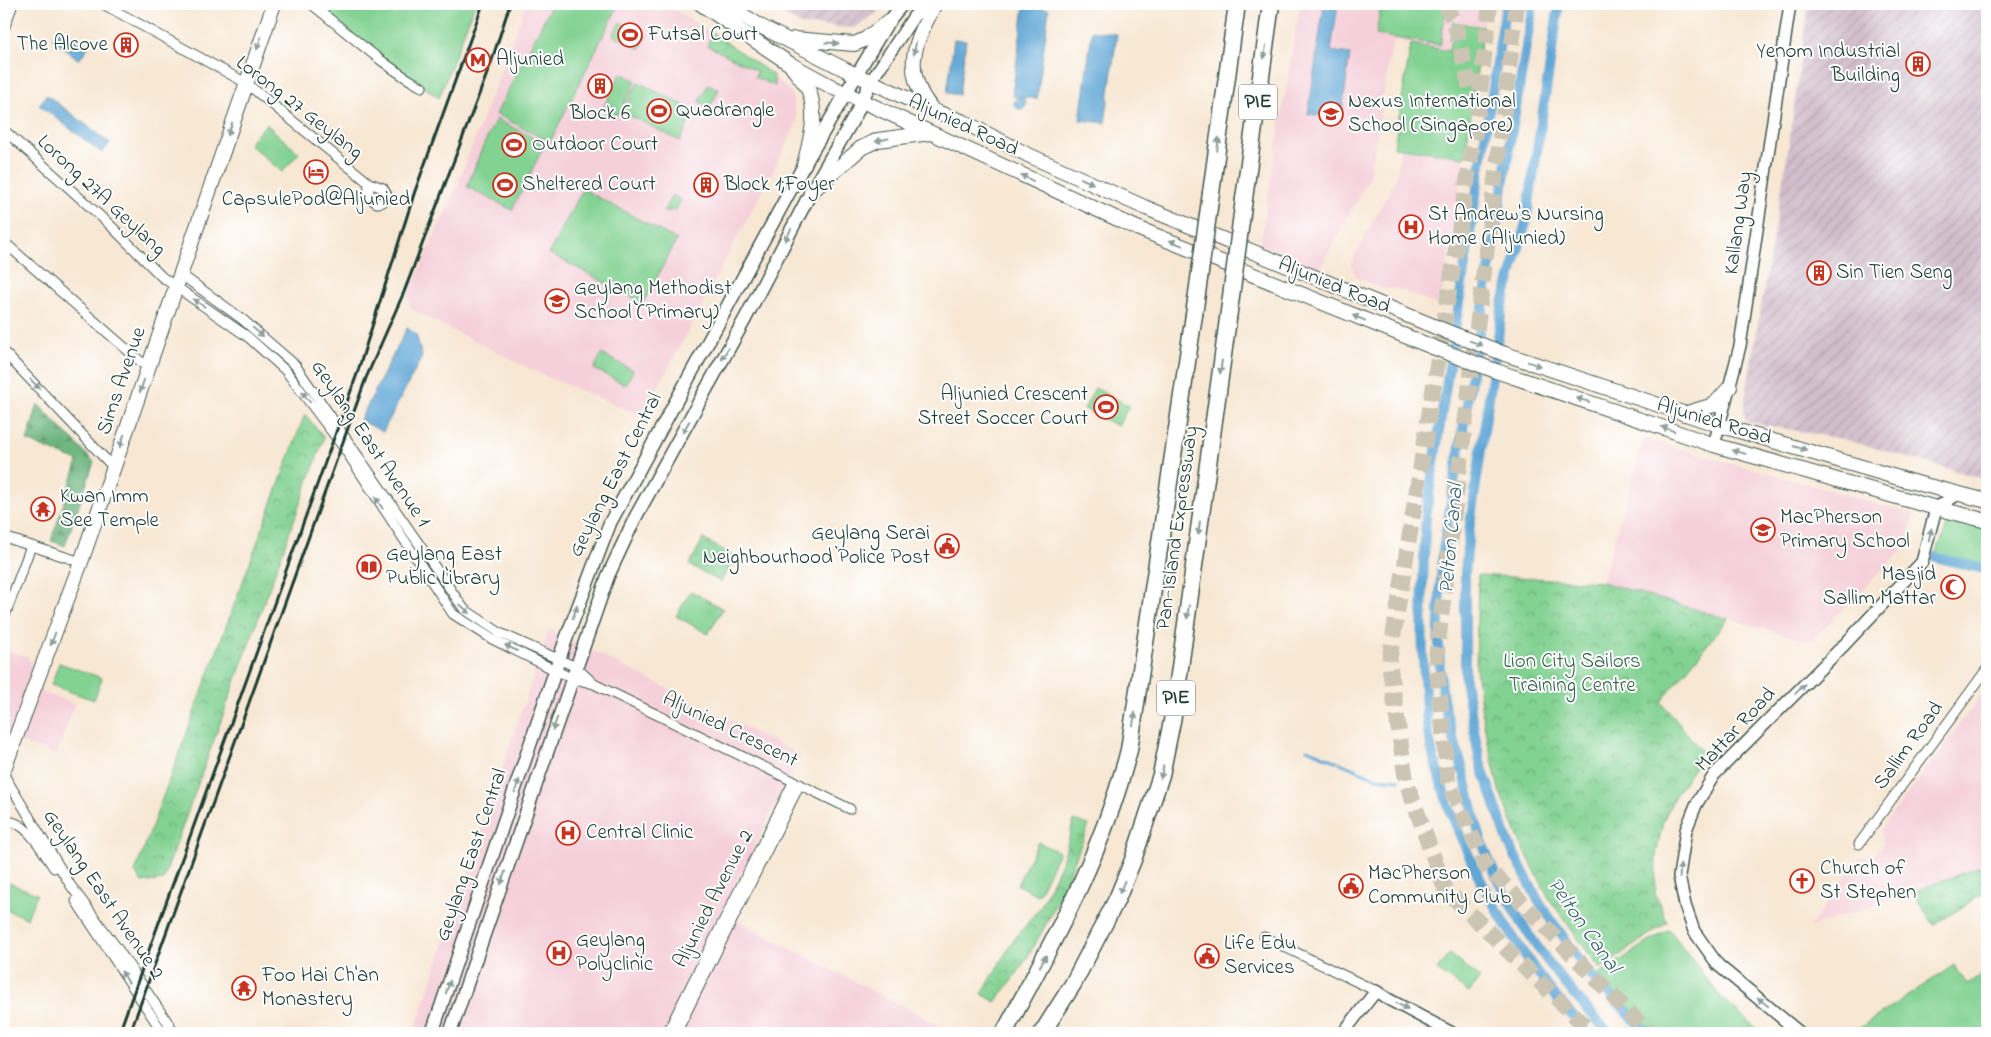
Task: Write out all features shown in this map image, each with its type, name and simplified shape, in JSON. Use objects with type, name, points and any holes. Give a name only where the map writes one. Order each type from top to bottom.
[{"type":"highway","name":"Pan-Island Expressway","points":[[1004,1033],[1064,923],[1102,836],[1117,796],[1129,750],[1159,558],[1237,4]]},
{"type":"highway","name":"Pan-Island Expressway","points":[[1042,1033],[1073,984],[1117,898],[1150,811],[1161,775],[1174,712],[1271,4]]},
{"type":"main road","name":"Sims Avenue","points":[[4,769],[81,562],[274,4]]},
{"type":"main road","name":"Aljunied Road","points":[[701,4],[790,64],[845,93],[930,133],[1137,228],[1440,350],[1714,445],[1987,521]]},
{"type":"main road","name":"Aljunied Road","points":[[725,4],[784,38],[934,111],[964,122],[1026,154],[1144,207],[1448,332],[1505,354],[1719,425],[1987,501]]},
{"type":"main road","points":[[934,111],[917,88],[913,71],[916,40],[936,4]]},
{"type":"main road","points":[[784,38],[854,44],[864,40],[889,21]]},
{"type":"main road","points":[[790,64],[808,89],[813,110],[813,129],[804,165]]},
{"type":"main road","name":"Geylang East Central","points":[[432,1033],[557,664],[584,587],[610,523],[804,165],[857,74]]},
{"type":"main road","name":"Geylang East Central","points":[[450,1033],[573,672],[608,576],[629,532],[872,81]]},
{"type":"main road","points":[[811,192],[844,160],[861,148],[878,140],[930,133]]},
{"type":"main road","points":[[1684,414],[1714,406],[1730,387]]},
{"type":"street","points":[[4,30],[13,4]]},
{"type":"street","name":"Lorong 27 Geylang","points":[[103,4],[246,83],[368,184]]},
{"type":"street","points":[[312,4],[374,53],[394,72],[422,87]]},
{"type":"street","points":[[857,74],[889,21],[903,4]]},
{"type":"street","points":[[872,81],[914,16],[927,4]]},
{"type":"street","name":"Kallang Way","points":[[1714,445],[1740,346],[1790,4]]},
{"type":"street","name":"Lorong 27A Geylang","points":[[4,130],[105,220],[162,277],[177,280]]},
{"type":"street","points":[[4,242],[148,368]]},
{"type":"street","name":"Geylang East Avenue 1","points":[[177,280],[242,319],[295,365],[464,609],[500,632],[573,672]]},
{"type":"street","name":"Geylang East Avenue 1","points":[[177,280],[248,337],[286,371],[344,448],[453,614],[492,639],[557,664]]},
{"type":"street","points":[[4,352],[113,467]]},
{"type":"street","points":[[1936,508],[1958,494]]},
{"type":"street","name":"Mattar Road","points":[[1800,1033],[1718,965],[1694,931],[1684,905],[1679,876],[1686,830],[1696,805],[1714,775],[1857,631],[1922,562],[1936,508]]},
{"type":"street","points":[[4,538],[81,562]]},
{"type":"street","points":[[4,618],[31,546]]},
{"type":"street","name":"Sallim Road","points":[[1859,844],[1987,669]]},
{"type":"street","name":"Aljunied Crescent","points":[[573,672],[850,809]]},
{"type":"street","name":"Geylang East Avenue 2","points":[[4,775],[71,886],[117,948],[175,1033]]},
{"type":"street","name":"Aljunied Avenue 2","points":[[667,1033],[797,782]]},
{"type":"street","name":"Aljunied Avenue 2","points":[[676,1033],[797,782]]},
{"type":"street","name":"Geylang East Avenue 2","points":[[4,822],[10,821],[22,825],[52,866],[163,1033]]},
{"type":"street","points":[[1264,937],[1376,991],[1452,1033]]},
{"type":"street","points":[[1343,1033],[1376,991]]},
{"type":"shaded area","points":[[526,4],[667,4],[773,75],[791,93],[797,120],[790,138],[643,416],[543,375],[420,314],[410,307],[408,295],[457,186]]},
{"type":"shaded area","points":[[765,4],[883,4],[876,13],[855,28],[801,25]]},
{"type":"shaded area","name":"Nexus International School (Singapore)","points":[[1300,4],[1486,4],[1483,25],[1453,21],[1448,50],[1393,40],[1369,178],[1320,268],[1260,245]]},
{"type":"shaded area","points":[[1808,4],[1987,4],[1987,480],[1843,439],[1747,422],[1743,411],[1789,145]]},
{"type":"shaded area","name":"St Andrew's Nursing Home (Aljunied)","points":[[1401,149],[1465,157],[1440,306],[1395,288],[1384,289],[1356,277],[1351,263],[1396,178]]},
{"type":"shaded area","name":"MacPherson Primary School","points":[[1644,439],[1914,514],[1905,547],[1810,642],[1602,582]]},
{"type":"shaded area","points":[[549,629],[800,755],[722,913],[955,1033],[414,1033]]},
{"type":"shaded area","points":[[4,649],[28,657],[43,693],[75,704],[56,755],[4,736]]},
{"type":"shaded area","points":[[1987,688],[1987,864],[1809,928],[1859,857],[1874,855],[1883,843],[1881,829]]},
{"type":"green space","points":[[311,4],[475,4],[439,98]]},
{"type":"green space","points":[[552,4],[619,4],[550,142],[496,114]]},
{"type":"green space","points":[[1381,4],[1447,4],[1440,45],[1376,35]]},
{"type":"green space","name":"Futsal Court","points":[[620,22],[647,36],[640,49],[613,35]]},
{"type":"green space","points":[[1453,22],[1483,27],[1465,157],[1394,147],[1411,44],[1449,51]]},
{"type":"green space","points":[[713,33],[773,75],[775,86],[755,77],[757,71],[707,45]]},
{"type":"green space","points":[[621,73],[636,81],[619,114],[616,113],[614,118],[604,113],[607,108],[604,106]]},
{"type":"green space","name":"Quadrangle","points":[[638,82],[695,111],[680,141],[623,112]]},
{"type":"green space","points":[[708,84],[719,89],[710,107],[699,102]]},
{"type":"green space","points":[[496,119],[545,144],[512,210],[467,187]]},
{"type":"green space","points":[[266,124],[299,153],[282,172],[249,144]]},
{"type":"green space","points":[[583,189],[677,240],[643,303],[549,253]]},
{"type":"green space","points":[[672,195],[681,200],[676,210],[663,212]]},
{"type":"green space","points":[[601,354],[633,370],[626,385],[594,369]]},
{"type":"green space","name":"Aljunied Crescent Street Soccer Court","points":[[1095,388],[1129,406],[1118,426],[1084,409]]},
{"type":"green space","points":[[38,404],[94,462],[65,546],[51,541],[78,461],[27,441]]},
{"type":"green space","points":[[305,414],[324,438],[163,880],[142,883],[135,872]]},
{"type":"green space","points":[[1957,519],[1987,526],[1987,567],[1936,554],[1949,521]]},
{"type":"green space","points":[[703,539],[735,557],[721,582],[689,565]]},
{"type":"green space","name":"Lion City Sailors Training Centre","points":[[1478,575],[1602,582],[1728,619],[1661,702],[1704,754],[1676,794],[1663,821],[1656,856],[1655,893],[1667,922],[1600,969],[1550,900],[1521,844],[1499,790],[1483,720],[1476,670]]},
{"type":"green space","points":[[691,591],[723,609],[708,634],[676,616]]},
{"type":"green space","points":[[59,663],[102,678],[94,700],[51,685]]},
{"type":"green space","points":[[1074,820],[1089,825],[1070,872],[1049,918],[1025,962],[995,1002],[982,994],[1010,945],[1041,906],[1064,856]]},
{"type":"green space","points":[[1038,842],[1059,852],[1038,895],[1017,885]]},
{"type":"green space","points":[[1987,864],[1987,891],[1934,925],[1912,892]]},
{"type":"green space","points":[[4,881],[37,894],[27,918],[4,909]]},
{"type":"green space","points":[[1669,929],[1719,995],[1761,1033],[1655,1033],[1597,975]]},
{"type":"green space","points":[[1449,954],[1480,978],[1469,993],[1437,970]]},
{"type":"green space","points":[[1954,965],[1967,984],[1987,971],[1987,1033],[1852,1033]]},
{"type":"water","points":[[1324,4],[1338,4],[1331,51],[1350,54],[1341,119],[1308,114]]},
{"type":"water","points":[[1024,6],[1049,9],[1037,99],[1012,96]]},
{"type":"water","points":[[59,30],[89,46],[79,60],[52,38]]},
{"type":"water","points":[[1092,31],[1117,34],[1105,123],[1080,120]]},
{"type":"water","points":[[954,39],[966,40],[959,95],[947,93]]},
{"type":"water","points":[[47,95],[110,143],[102,153],[39,105]]},
{"type":"water","points":[[1018,97],[1022,97],[1026,103],[1022,109],[1018,109],[1014,105],[1014,101]]},
{"type":"water","points":[[407,328],[416,334],[422,357],[383,432],[360,420]]},
{"type":"waterway","name":"Pelton Canal","points":[[1506,4],[1426,514],[1422,625],[1427,723],[1436,767],[1447,801],[1474,867],[1528,960],[1554,994],[1588,1033]]},
{"type":"waterway","name":"Pelton Canal","points":[[1533,4],[1443,550],[1440,587],[1439,660],[1447,716],[1480,836],[1503,891],[1534,942],[1551,965],[1569,989],[1609,1033]]},
{"type":"waterway","name":"Pelton Canal","points":[[1559,4],[1526,223],[1503,303],[1469,531],[1465,572],[1465,680],[1480,762],[1509,844],[1539,902],[1588,972],[1647,1033]]},
{"type":"waterway","points":[[1935,557],[1987,570]]},
{"type":"waterway","points":[[1307,749],[1376,778],[1399,780]]},
{"type":"waterway","points":[[1441,777],[1462,769]]},
{"type":"tunnel","points":[[1444,4],[1454,21],[1474,105]]},
{"type":"tunnel","points":[[1490,4],[1477,120],[1389,662],[1406,781],[1445,889],[1592,1033]]},
{"type":"tunnel","points":[[1517,4],[1436,658],[1448,781],[1485,865],[1649,1033]]},
{"type":"railway","points":[[119,1033],[357,374],[415,191],[483,4]]},
{"type":"railway","points":[[130,1033],[366,378],[404,292],[491,63],[510,4]]},
{"type":"place","name":"Futsal Court","points":[[630,35]]},
{"type":"place","name":"The Alcove","points":[[126,45]]},
{"type":"place","name":"Aljunied","points":[[478,60]]},
{"type":"place","name":"Yenom Industrial Building","points":[[1918,64]]},
{"type":"place","name":"Block 6","points":[[600,86]]},
{"type":"place","name":"Quadrangle","points":[[659,111]]},
{"type":"place","name":"Nexus International School (Singapore)","points":[[1331,114]]},
{"type":"place","name":"Outdoor Court","points":[[514,145]]},
{"type":"place","name":"CapsulePod@Aljunied","points":[[316,172]]},
{"type":"place","name":"Sheltered Court","points":[[505,185]]},
{"type":"place","name":"Block 1;Foyer","points":[[706,185]]},
{"type":"place","name":"St Andrew's Nursing Home (Aljunied)","points":[[1411,227]]},
{"type":"place","name":"Sin Tien Seng","points":[[1819,273]]},
{"type":"place","name":"Geylang Methodist School (Primary)","points":[[557,301]]},
{"type":"place","name":"Aljunied Crescent Street Soccer Court","points":[[1106,407]]},
{"type":"place","name":"Kwan Imm See Temple","points":[[43,509]]},
{"type":"place","name":"MacPherson Primary School","points":[[1763,530]]},
{"type":"place","name":"Geylang Serai Neighbourhood Police Post","points":[[947,546]]},
{"type":"place","name":"Geylang East Public Library","points":[[369,567]]},
{"type":"place","name":"Masjid Sallim Mattar","points":[[1953,587]]},
{"type":"place","name":"Central Clinic","points":[[568,833]]},
{"type":"place","name":"Church of St Stephen","points":[[1802,881]]},
{"type":"place","name":"MacPherson Community Club","points":[[1351,886]]},
{"type":"place","name":"Geylang Polyclinic","points":[[559,953]]},
{"type":"place","name":"Life Edu Services","points":[[1207,956]]},
{"type":"place","name":"Foo Hai Ch'an Monastery","points":[[244,988]]}]
